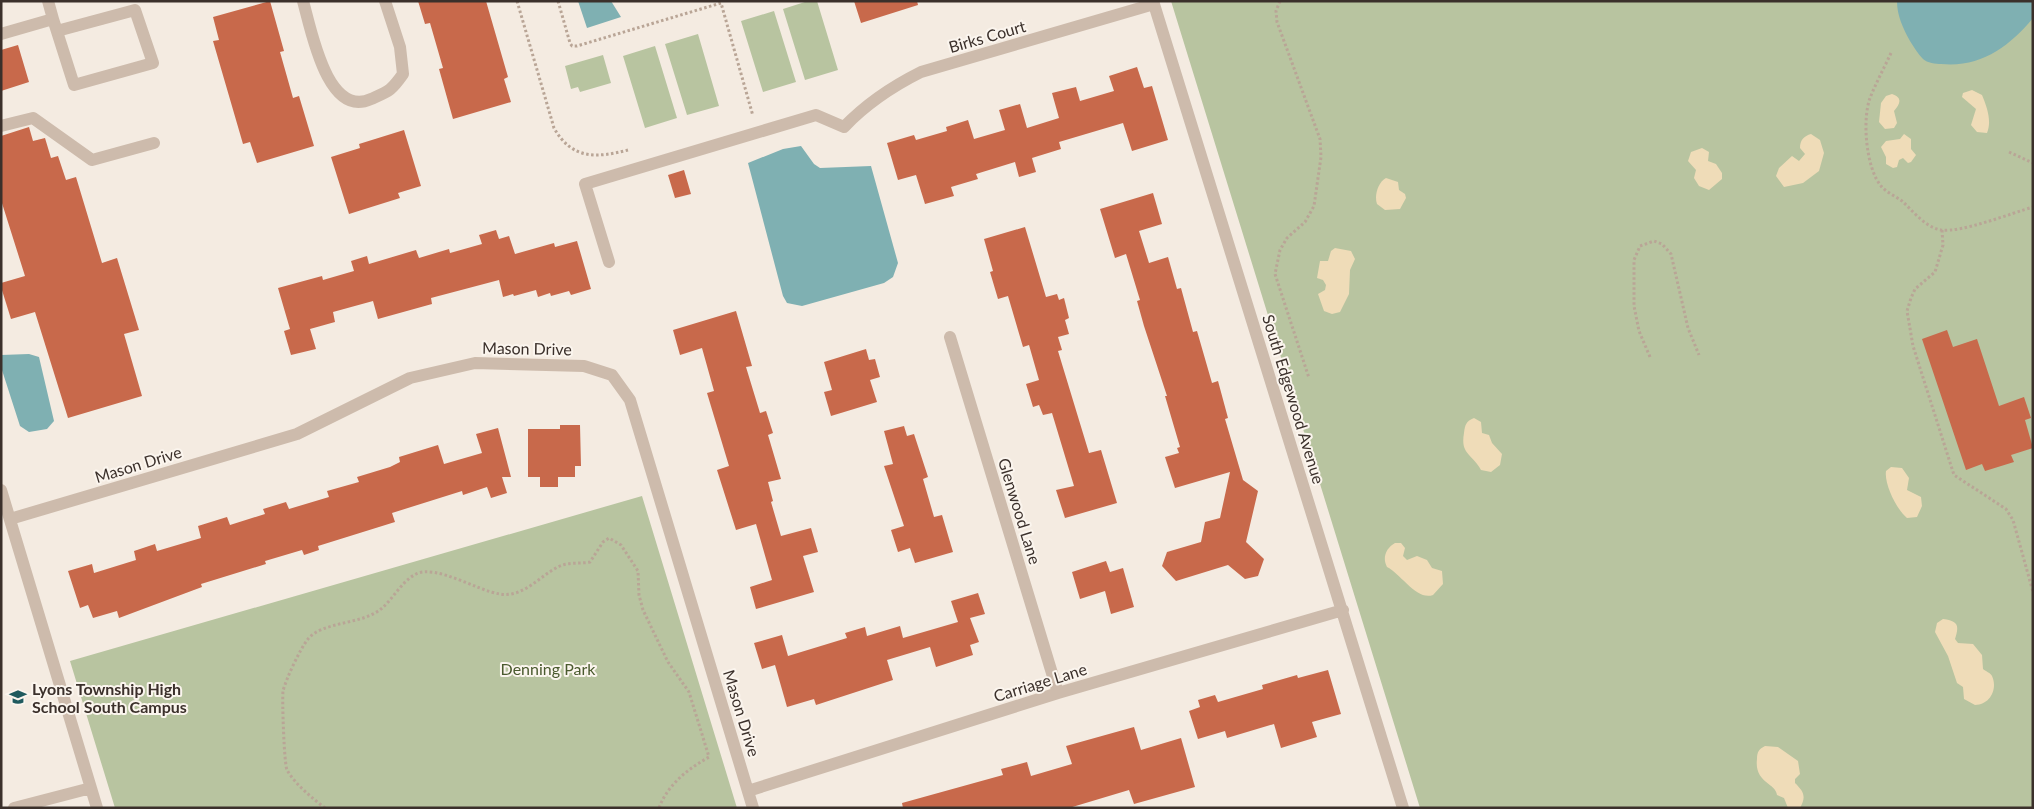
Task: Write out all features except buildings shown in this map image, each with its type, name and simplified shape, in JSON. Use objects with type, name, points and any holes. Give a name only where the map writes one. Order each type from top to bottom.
[{"type":"street","points":[[1,34],[55,25],[136,10],[153,63],[74,85],[55,25],[48,1]]},
{"type":"street","points":[[303,1],[325,76],[342,96],[364,102],[392,90],[403,74],[400,47],[385,1]]},
{"type":"street","name":"Birks Court","points":[[609,262],[585,184],[816,115],[844,127],[860,110],[886,90],[921,72],[1153,3]]},
{"type":"street","name":"South Edgewood Avenue","points":[[1153,3],[1403,808]]},
{"type":"street","points":[[1,126],[33,118],[92,160],[154,143]]},
{"type":"street","name":"Glenwood Lane","points":[[950,337],[1058,693]]},
{"type":"street","name":"Mason Drive","points":[[10,519],[297,434],[410,378],[475,363],[584,366],[612,375],[630,400],[753,808]]},
{"type":"street","points":[[1,490],[97,808]]},
{"type":"street","name":"Carriage Lane","points":[[748,790],[1058,693],[1343,610]]},
{"type":"street","points":[[14,808],[91,788]]},
{"type":"path","points":[[517,1],[554,128],[558,135],[570,148],[588,155],[606,156],[628,150]]},
{"type":"path","points":[[558,1],[572,46],[721,3],[753,117]]},
{"type":"path","points":[[1280,1],[1276,11],[1277,22],[1320,139],[1321,157],[1314,206],[1305,222],[1284,244],[1276,262],[1275,274],[1309,378]]},
{"type":"path","points":[[1891,53],[1870,99],[1867,115],[1866,131],[1872,170],[1882,187],[1929,226],[1942,230],[1958,229],[2033,207]]},
{"type":"path","points":[[2009,152],[2033,163]]},
{"type":"path","points":[[1942,230],[1943,245],[1935,272],[1915,290],[1911,298],[1908,311],[1913,346],[1954,475],[2006,509],[2013,520],[2033,592]]},
{"type":"path","points":[[1650,357],[1635,319],[1634,260],[1640,246],[1654,241],[1662,244],[1671,254],[1688,328],[1699,355]]},
{"type":"path","points":[[325,808],[295,780],[287,769],[285,756],[282,699],[284,688],[308,639],[326,629],[370,616],[382,608],[416,574],[426,572],[438,574],[488,592],[512,594],[524,590],[561,565],[590,562],[604,542],[610,538],[621,546],[638,571],[639,595],[643,610],[668,662],[689,692],[709,757],[686,770],[662,799],[659,808]]},
{"type":"green space","points":[[808,1],[817,1],[838,70],[805,80],[783,9]]},
{"type":"green space","points":[[1171,1],[2033,1],[2033,808],[1420,808]]},
{"type":"green space","points":[[774,11],[796,82],[763,92],[741,21]]},
{"type":"green space","points":[[698,34],[719,106],[687,115],[665,44]]},
{"type":"green space","points":[[655,46],[677,118],[645,128],[623,56]]},
{"type":"green space","points":[[603,55],[611,83],[580,92],[578,87],[571,89],[565,66]]},
{"type":"green space","name":"Denning Park","points":[[642,496],[737,808],[115,808],[70,661]]},
{"type":"sand","points":[[1972,90],[1982,95],[1986,104],[1989,119],[1987,133],[1977,132],[1971,125],[1976,109],[1962,97],[1963,93]]},
{"type":"sand","points":[[1892,94],[1899,100],[1899,104],[1894,111],[1897,123],[1894,128],[1885,129],[1879,122],[1881,103],[1886,96]]},
{"type":"sand","points":[[1811,134],[1820,140],[1824,153],[1819,171],[1803,183],[1784,187],[1776,176],[1779,168],[1792,156],[1799,161],[1805,154],[1800,145],[1804,137]]},
{"type":"sand","points":[[1904,134],[1911,139],[1911,149],[1916,155],[1908,163],[1903,158],[1899,160],[1897,167],[1893,168],[1886,164],[1886,157],[1881,147],[1886,141],[1900,139]]},
{"type":"sand","points":[[1702,148],[1709,152],[1708,161],[1716,164],[1722,173],[1722,179],[1709,190],[1699,186],[1694,178],[1696,170],[1688,161],[1691,152]]},
{"type":"sand","points":[[1386,178],[1398,182],[1399,190],[1405,194],[1406,198],[1400,209],[1385,210],[1377,204],[1377,190]]},
{"type":"sand","points":[[1335,248],[1351,251],[1355,259],[1350,270],[1349,294],[1340,312],[1332,314],[1324,311],[1318,294],[1325,290],[1326,285],[1323,280],[1317,278],[1320,261],[1328,261],[1331,251]]},
{"type":"sand","points":[[1474,418],[1481,422],[1482,433],[1489,435],[1492,443],[1502,454],[1500,465],[1491,472],[1481,470],[1464,446],[1465,426],[1469,420]]},
{"type":"sand","points":[[1891,467],[1902,468],[1909,478],[1907,490],[1921,497],[1922,506],[1917,517],[1907,518],[1895,503],[1886,476],[1886,471]]},
{"type":"sand","points":[[1395,543],[1401,543],[1405,548],[1403,556],[1407,560],[1417,556],[1427,560],[1432,568],[1442,571],[1443,584],[1433,595],[1427,596],[1415,591],[1387,567],[1386,554]]},
{"type":"sand","points":[[1943,619],[1955,623],[1957,631],[1955,639],[1958,643],[1973,644],[1982,655],[1983,669],[1991,675],[1994,681],[1993,691],[1985,702],[1975,705],[1964,699],[1963,687],[1957,683],[1948,656],[1935,632],[1937,623]]},
{"type":"sand","points":[[1765,746],[1778,747],[1798,761],[1800,774],[1795,779],[1795,783],[1802,791],[1804,797],[1800,808],[1788,808],[1784,798],[1777,795],[1776,791],[1759,773],[1757,754]]},
{"type":"water","points":[[578,1],[611,1],[621,17],[587,28]]},
{"type":"water","points":[[1897,1],[2033,1],[2033,18],[2004,46],[1981,59],[1968,63],[1934,63],[1923,59],[1910,41],[1899,17]]},
{"type":"water","points":[[801,146],[814,164],[820,168],[871,166],[898,263],[893,277],[884,283],[802,306],[787,303],[783,296],[748,163],[783,149]]},
{"type":"water","points":[[29,354],[39,357],[54,421],[47,429],[29,432],[20,426],[1,367],[1,355]]},
{"type":"place","name":"Lyons Township High School South Campus","points":[[18,697]]}]
